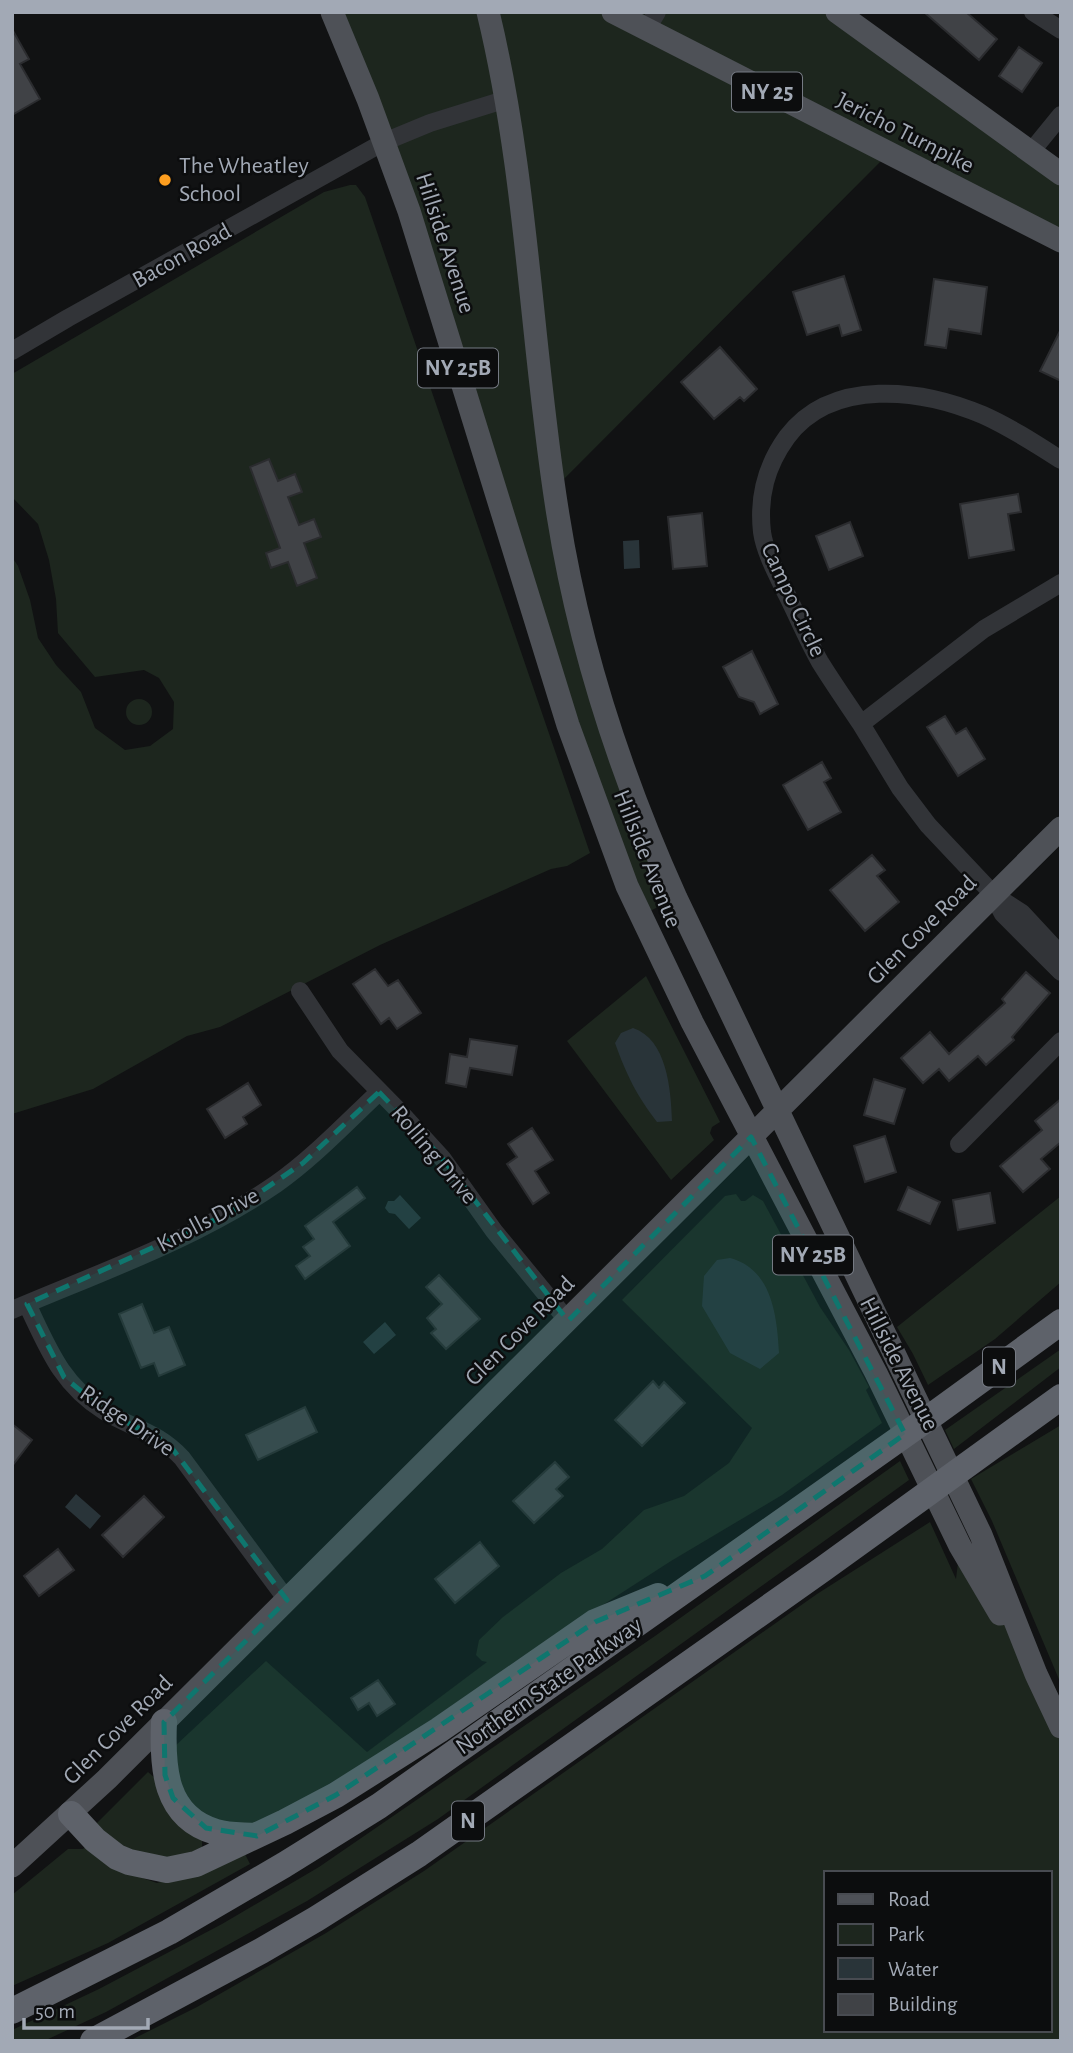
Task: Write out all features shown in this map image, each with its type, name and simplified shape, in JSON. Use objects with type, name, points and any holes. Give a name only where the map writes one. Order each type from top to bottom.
[{"type":"highway","name":"Northern State Parkway","points":[[12,2011],[169,1932],[328,1838],[421,1777],[1061,1322]]},
{"type":"highway","name":"N","points":[[93,2041],[272,1945],[419,1854],[812,1577],[1061,1397]]},
{"type":"highway","points":[[71,1814],[95,1840],[117,1857],[158,1869],[189,1866],[257,1836],[336,1795],[391,1761],[595,1622],[705,1576]]},
{"type":"highway","points":[[164,1722],[164,1775],[179,1807],[206,1828],[227,1834],[257,1836]]},
{"type":"main road","name":"Hillside Avenue","points":[[332,12],[384,142],[432,284],[561,702],[592,793],[640,916],[751,1137],[876,1373],[960,1546],[1036,1674]]},
{"type":"main road","name":"Hillside Avenue","points":[[488,12],[507,99],[555,498],[571,583],[594,680],[649,838],[981,1535],[1036,1674],[1061,1727]]},
{"type":"main road","name":"Jericho Turnpike","points":[[613,12],[651,21],[1061,241]]},
{"type":"main road","name":"Jericho Turnpike","points":[[837,12],[1061,174]]},
{"type":"main road","name":"Glen Cove Road","points":[[12,1866],[71,1814],[164,1722],[1061,828]]},
{"type":"street","points":[[1033,12],[1061,30]]},
{"type":"street","name":"Bacon Road","points":[[12,351],[384,142],[430,123],[507,99]]},
{"type":"street","points":[[1030,153],[1061,116]]},
{"type":"street","name":"Campo Circle","points":[[994,895],[928,825],[900,788],[820,661],[775,569],[762,534],[761,500],[765,476],[775,454],[792,430],[813,413],[835,402],[873,393],[913,396],[983,415],[1061,460]]},
{"type":"street","points":[[861,724],[984,629],[1061,583]]},
{"type":"street","points":[[994,895],[1022,913],[1061,955]]},
{"type":"street","points":[[994,895],[1003,914],[1061,972]]},
{"type":"street","name":"Rolling Drive","points":[[300,991],[328,1037],[442,1158],[494,1231],[568,1321]]},
{"type":"street","points":[[959,1144],[1061,1041]]},
{"type":"street","name":"Knolls Drive","points":[[20,1307],[171,1242],[228,1214],[276,1184],[303,1163],[379,1092]]},
{"type":"street","name":"Ridge Drive","points":[[20,1307],[64,1377],[81,1394],[106,1412],[168,1443],[287,1600]]},
{"type":"highlighted area","points":[[379,1092],[442,1158],[568,1321],[751,1137],[905,1434],[705,1576],[595,1622],[336,1795],[257,1836],[206,1828],[173,1798],[165,1775],[164,1722],[287,1600],[168,1443],[106,1412],[64,1377],[27,1304],[228,1214],[303,1163]]},
{"type":"green space","points":[[332,12],[837,12],[1061,174],[1061,241],[888,154],[554,489],[571,583],[676,898],[640,916]]},
{"type":"green space","points":[[356,185],[365,197],[590,853],[567,866],[551,869],[380,945],[220,1027],[187,1036],[93,1089],[12,1114],[12,557],[30,600],[38,638],[56,665],[81,692],[95,728],[125,750],[150,746],[173,729],[174,702],[159,678],[144,670],[95,677],[58,633],[56,599],[49,560],[38,524],[12,497],[12,374],[324,192]]},
{"type":"green space","points":[[139,699],[148,703],[152,712],[148,721],[139,725],[130,721],[126,712],[130,703]]},
{"type":"green space","points":[[646,976],[720,1122],[712,1127],[710,1133],[714,1140],[671,1180],[567,1041]]},
{"type":"green space","points":[[736,1194],[741,1201],[753,1195],[763,1201],[820,1307],[849,1350],[869,1387],[866,1390],[882,1423],[782,1495],[671,1561],[519,1659],[385,1752],[285,1809],[254,1823],[228,1824],[207,1818],[187,1801],[176,1775],[174,1747],[266,1661],[367,1752],[487,1662],[476,1655],[479,1640],[503,1617],[561,1573],[602,1549],[644,1510],[684,1496],[729,1463],[752,1428],[622,1300],[725,1196]]},
{"type":"green space","points":[[1061,1196],[1061,1282],[995,1339],[928,1385],[897,1327]]},
{"type":"green space","points":[[1061,1349],[1061,1367],[954,1449],[945,1430]]},
{"type":"green space","points":[[1061,1425],[1061,1684],[992,1521],[971,1479]]},
{"type":"green space","points":[[900,1461],[909,1480],[438,1819],[307,1901],[106,2012],[44,2041],[12,2041],[12,2030],[99,1989],[222,1924],[319,1867],[655,1636]]},
{"type":"green space","points":[[930,1522],[956,1579],[960,1546],[1036,1674],[1061,1727],[1061,2041],[129,2041],[197,2007],[326,1933],[424,1871],[817,1594]]},
{"type":"green space","points":[[148,1772],[202,1839],[202,1854],[178,1861],[117,1850],[95,1825]]},
{"type":"green space","points":[[86,1846],[113,1868],[157,1883],[244,1852],[250,1864],[108,1943],[12,1986],[12,1895],[68,1849],[83,1849]]},
{"type":"water","points":[[639,540],[640,568],[624,569],[623,541]]},
{"type":"water","points":[[633,1028],[644,1034],[660,1054],[668,1081],[672,1121],[657,1122],[624,1065],[615,1043],[621,1033]]},
{"type":"water","points":[[400,1195],[421,1218],[409,1229],[385,1208],[388,1201],[394,1201]]},
{"type":"water","points":[[730,1258],[755,1272],[770,1296],[774,1310],[779,1353],[760,1369],[730,1353],[702,1306],[704,1276],[717,1260]]},
{"type":"water","points":[[385,1322],[396,1335],[374,1354],[363,1342]]},
{"type":"water","points":[[76,1494],[101,1516],[90,1529],[65,1507]]},
{"type":"building","points":[[924,12],[966,12],[997,39],[979,60]]},
{"type":"building","points":[[12,29],[29,59],[20,64],[40,99],[12,115]]},
{"type":"building","points":[[1019,47],[1042,63],[1022,92],[999,76]]},
{"type":"building","points":[[844,276],[861,330],[842,336],[839,325],[807,335],[793,292]]},
{"type":"building","points":[[934,279],[987,287],[981,334],[949,329],[946,348],[925,345]]},
{"type":"building","points":[[1061,329],[1061,381],[1040,371]]},
{"type":"building","points":[[720,347],[757,389],[744,401],[740,397],[714,419],[681,382]]},
{"type":"building","points":[[269,459],[278,481],[295,474],[302,492],[288,497],[299,525],[314,519],[321,537],[304,543],[317,578],[297,586],[288,562],[271,568],[266,553],[280,548],[250,467]]},
{"type":"building","points":[[1018,494],[1021,512],[1008,514],[1014,550],[969,558],[960,504]]},
{"type":"building","points":[[702,513],[707,566],[673,569],[668,517]]},
{"type":"building","points":[[850,522],[863,556],[829,570],[816,536]]},
{"type":"building","points":[[752,651],[778,704],[760,714],[754,702],[739,697],[723,667]]},
{"type":"building","points":[[945,716],[956,734],[966,728],[985,759],[958,776],[927,727]]},
{"type":"building","points":[[822,762],[831,778],[824,782],[841,812],[808,830],[783,785]]},
{"type":"building","points":[[872,855],[885,870],[877,876],[899,902],[865,931],[830,890]]},
{"type":"building","points":[[375,969],[388,986],[398,980],[421,1013],[397,1029],[389,1018],[381,1024],[353,984]]},
{"type":"building","points":[[1026,972],[1050,993],[1012,1037],[1014,1040],[986,1065],[978,1056],[949,1081],[939,1069],[923,1083],[901,1058],[930,1032],[949,1054],[1005,1003],[1002,999]]},
{"type":"building","points":[[470,1039],[517,1046],[512,1075],[470,1068],[466,1087],[446,1083],[450,1054],[467,1057]]},
{"type":"building","points":[[874,1079],[905,1089],[894,1124],[864,1115]]},
{"type":"building","points":[[248,1083],[261,1105],[243,1117],[247,1124],[225,1138],[207,1109]]},
{"type":"building","points":[[1061,1099],[1061,1142],[1041,1159],[1050,1169],[1023,1192],[1000,1166],[1042,1130],[1035,1121]]},
{"type":"building","points":[[532,1128],[553,1160],[535,1171],[549,1193],[533,1204],[507,1164],[517,1157],[508,1144]]},
{"type":"building","points":[[885,1136],[896,1172],[865,1182],[854,1146]]},
{"type":"building","points":[[357,1187],[365,1198],[333,1222],[350,1246],[305,1279],[296,1266],[310,1256],[303,1247],[314,1239],[305,1226]]},
{"type":"building","points":[[908,1187],[940,1202],[930,1224],[898,1210]]},
{"type":"building","points":[[990,1193],[995,1223],[958,1230],[953,1200]]},
{"type":"building","points":[[439,1275],[480,1319],[446,1349],[431,1333],[436,1329],[427,1318],[442,1304],[426,1287]]},
{"type":"building","points":[[142,1304],[154,1333],[169,1327],[185,1365],[159,1376],[154,1363],[141,1368],[119,1314]]},
{"type":"building","points":[[653,1381],[659,1388],[664,1382],[685,1403],[642,1446],[615,1420]]},
{"type":"building","points":[[305,1407],[317,1432],[258,1460],[246,1435]]},
{"type":"building","points":[[12,1424],[32,1440],[12,1466]]},
{"type":"building","points":[[555,1462],[569,1477],[556,1489],[563,1496],[534,1523],[513,1501]]},
{"type":"building","points":[[144,1496],[164,1517],[123,1557],[102,1535]]},
{"type":"building","points":[[480,1542],[499,1566],[455,1603],[435,1579]]},
{"type":"building","points":[[58,1549],[74,1570],[39,1596],[24,1576]]},
{"type":"building","points":[[378,1680],[395,1704],[377,1716],[369,1703],[358,1710],[351,1698]]},
{"type":"place","name":"The Wheatley School","points":[[165,180]]}]
